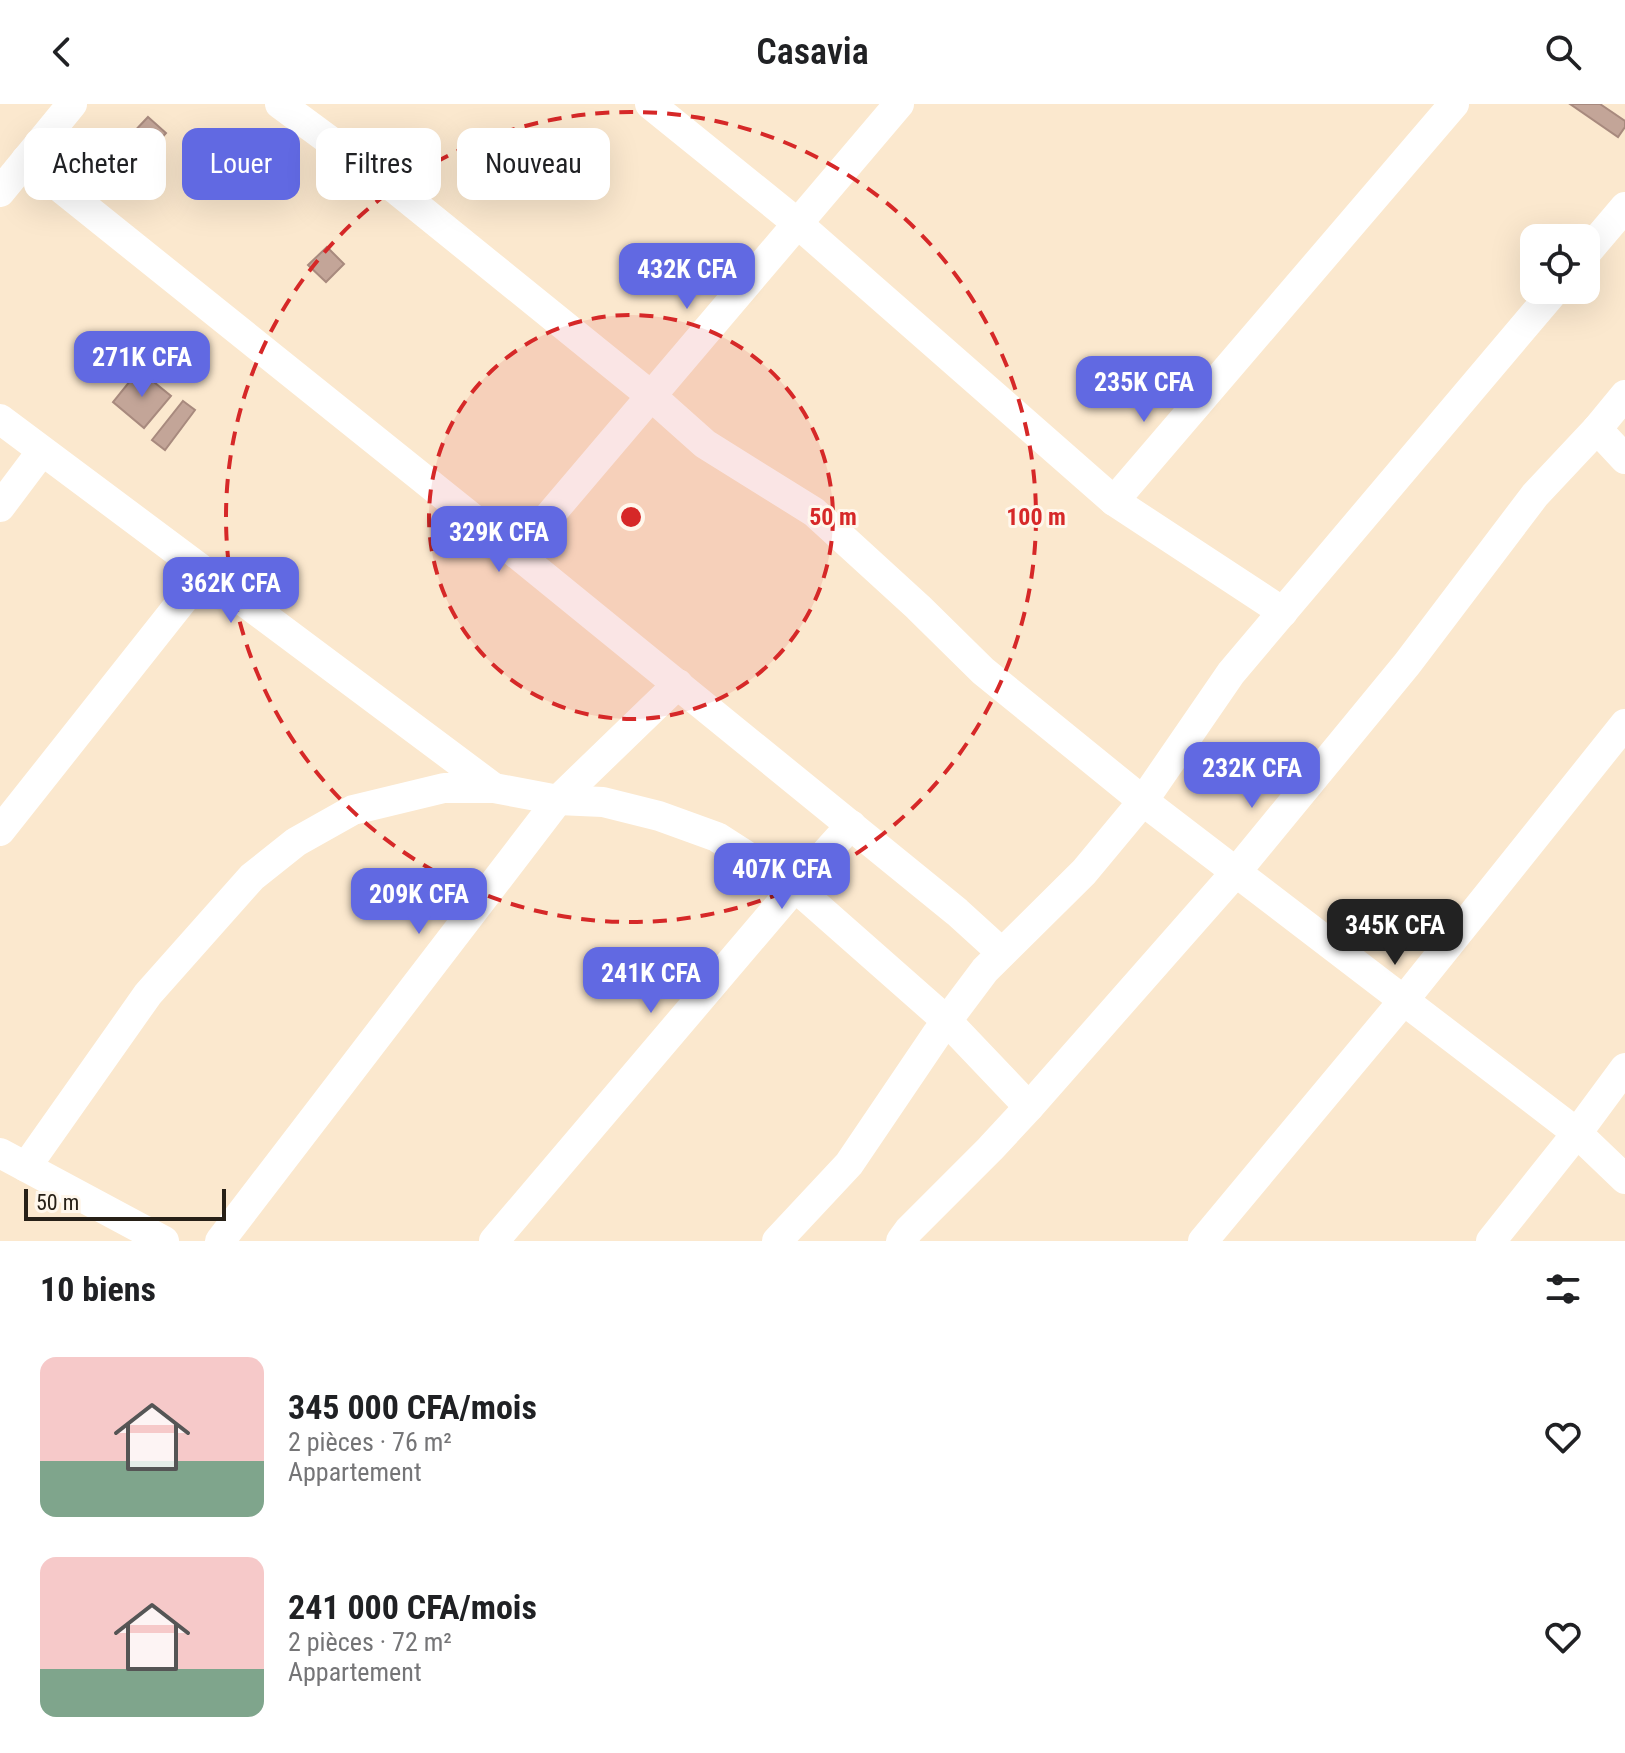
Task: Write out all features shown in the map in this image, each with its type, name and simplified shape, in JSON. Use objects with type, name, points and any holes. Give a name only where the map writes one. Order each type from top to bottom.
[{"type":"street","points":[[52,128],[72,104]]},
{"type":"street","points":[[280,104],[398,191],[650,395],[705,444],[814,512],[983,671],[1143,801],[1577,1133],[1625,1179]]},
{"type":"street","points":[[650,104],[797,223],[1114,501],[1283,612]]},
{"type":"street","points":[[517,554],[899,104]]},
{"type":"street","points":[[1114,501],[1454,104]]},
{"type":"street","points":[[0,192],[24,162]]},
{"type":"street","points":[[76,200],[678,684],[957,912],[1001,952]]},
{"type":"street","points":[[1600,236],[1625,207]]},
{"type":"street","points":[[777,1241],[849,1164],[985,970],[1084,872],[1143,801],[1231,673],[1543,304]]},
{"type":"street","points":[[901,1241],[1029,1107],[1236,872],[1407,664],[1535,495],[1625,395]]},
{"type":"street","points":[[0,419],[494,788]]},
{"type":"street","points":[[1597,429],[1625,459]]},
{"type":"street","points":[[0,507],[42,451]]},
{"type":"street","points":[[0,831],[205,572]]},
{"type":"street","points":[[220,1241],[558,800],[678,684]]},
{"type":"street","points":[[1203,1241],[1404,1000],[1625,724]]},
{"type":"street","points":[[164,1241],[13,1160],[148,994],[252,877],[296,842],[353,810],[444,788],[494,788],[558,800],[603,802],[659,816],[717,837],[795,887],[947,1021],[1029,1107]]},
{"type":"street","points":[[494,1241],[851,825]]},
{"type":"street","points":[[1491,1241],[1625,1068]]},
{"type":"building","points":[[1570,104],[1600,104],[1625,121],[1625,127],[1618,137]]},
{"type":"building","points":[[148,117],[160,128],[138,128]]},
{"type":"building","points":[[327,247],[344,264],[326,282],[308,265]]},
{"type":"building","points":[[139,370],[171,396],[144,428],[113,402]]},
{"type":"building","points":[[183,401],[195,410],[165,450],[152,440]]}]
